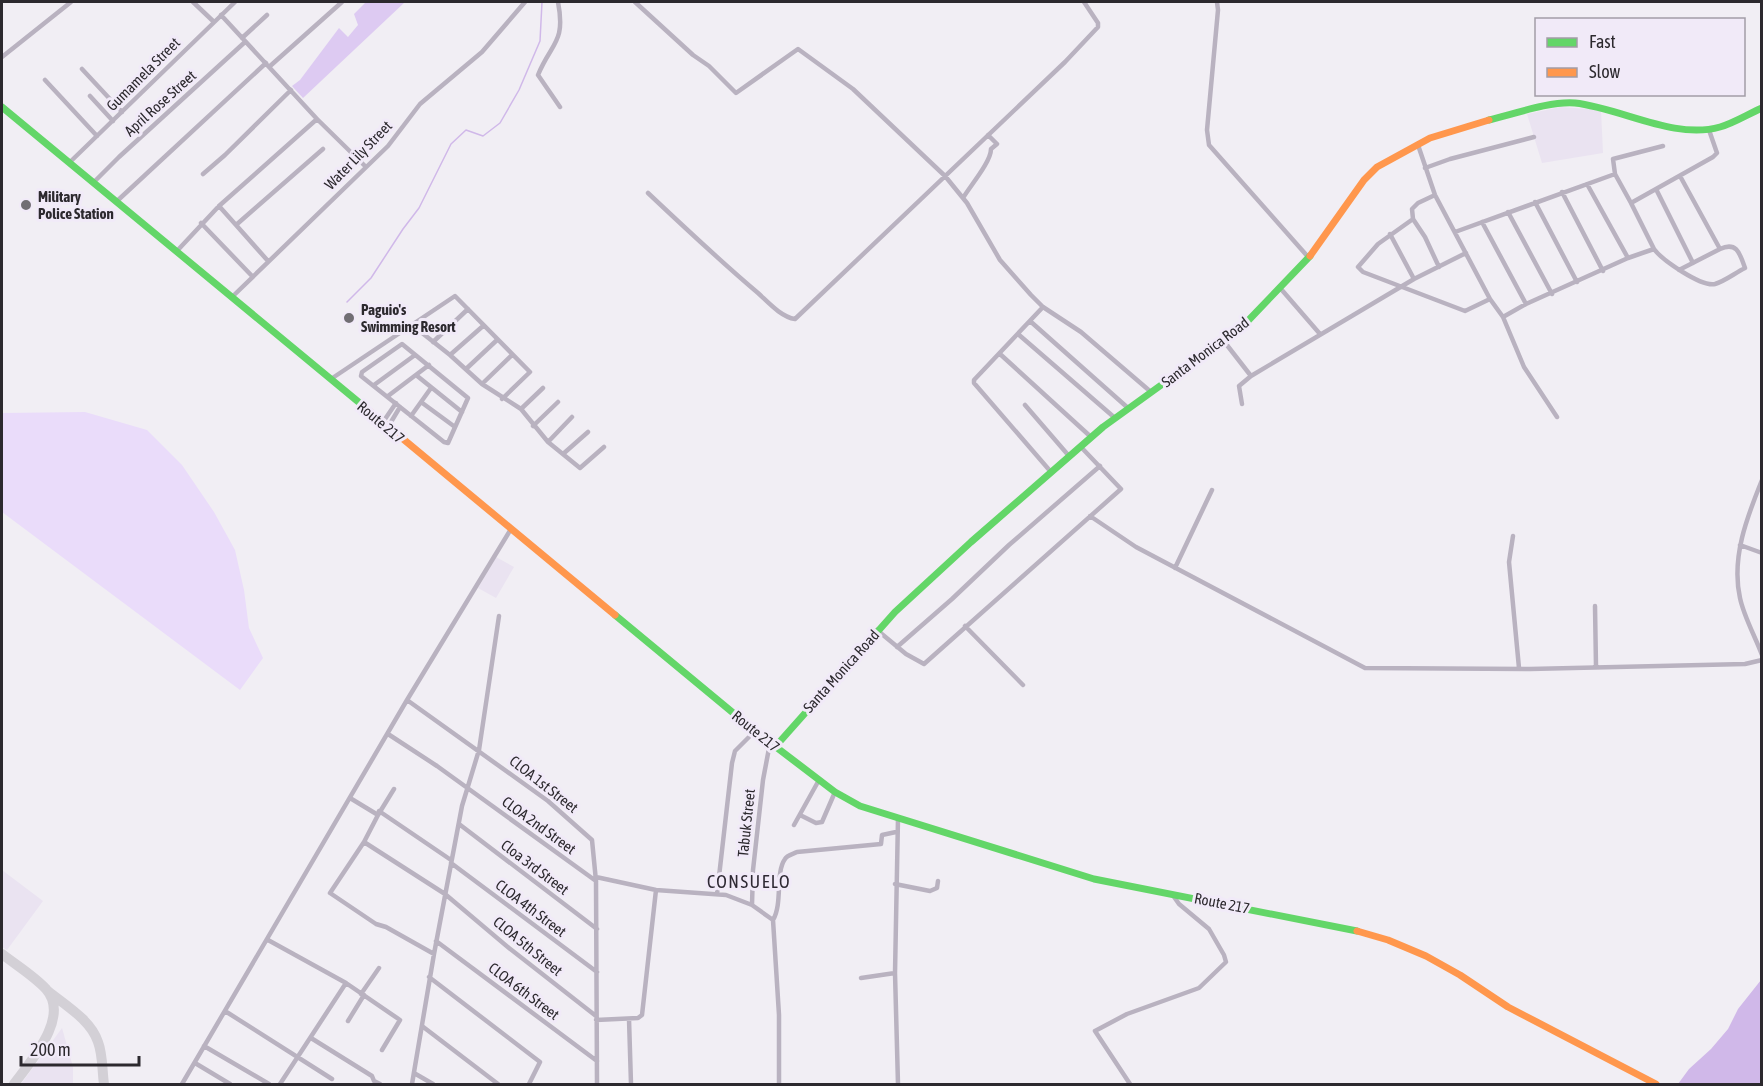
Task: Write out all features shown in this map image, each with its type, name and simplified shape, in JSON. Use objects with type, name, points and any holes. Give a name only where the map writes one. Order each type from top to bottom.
[{"type":"main road","name":"Santa Monica Road","points":[[773,745],[895,612],[962,550],[1091,437],[1243,326],[1309,258],[1374,169],[1430,138],[1552,105],[1573,104],[1613,110],[1672,128],[1709,130],[1761,108]]},
{"type":"main road","name":"Route 217","points":[[2,107],[92,184],[755,731],[835,792],[860,806],[1094,879],[1359,932],[1388,940],[1426,956],[1460,975],[1508,1007],[1656,1084]]},
{"type":"street","points":[[2,57],[71,2]]},
{"type":"street","points":[[193,2],[213,21]]},
{"type":"street","name":"Gumamela Street","points":[[68,164],[235,2]]},
{"type":"street","points":[[115,203],[190,131],[342,2]]},
{"type":"street","name":"Water Lily Street","points":[[231,298],[388,146],[416,108],[482,52],[525,2]]},
{"type":"street","points":[[558,2],[561,18],[558,41],[538,75],[561,107]]},
{"type":"street","points":[[648,193],[784,316],[795,319],[1098,27],[1098,23],[1084,2]]},
{"type":"street","points":[[1217,2],[1207,130],[1209,145],[1309,258]]},
{"type":"street","points":[[639,3],[736,93],[798,49],[853,89],[945,176],[963,198],[1000,260],[1043,307],[1081,332],[1151,392]]},
{"type":"street","points":[[221,15],[317,119],[366,167]]},
{"type":"street","name":"April Rose Street","points":[[92,184],[244,40],[267,15]]},
{"type":"street","points":[[82,69],[122,112]]},
{"type":"street","points":[[45,80],[97,136]]},
{"type":"street","points":[[203,174],[291,90]]},
{"type":"street","points":[[90,96],[112,121]]},
{"type":"street","points":[[176,252],[219,206],[317,119]]},
{"type":"street","points":[[1631,202],[1713,157],[1717,153],[1709,130]]},
{"type":"street","points":[[963,198],[983,170],[985,162],[991,155],[991,149],[997,144],[988,135]]},
{"type":"street","points":[[1425,168],[1450,159],[1534,137]]},
{"type":"street","points":[[1418,145],[1435,195],[1490,299],[1503,317],[1524,367],[1557,417]]},
{"type":"street","points":[[1663,146],[1613,159],[1615,174],[1654,249],[1659,256],[1679,270],[1708,284],[1714,284],[1745,268],[1739,250],[1735,246],[1728,246],[1679,270]]},
{"type":"street","points":[[236,225],[323,149]]},
{"type":"street","points":[[1455,232],[1615,174]]},
{"type":"street","points":[[1680,176],[1720,249]]},
{"type":"street","points":[[1587,184],[1628,258]]},
{"type":"street","points":[[1656,189],[1694,263]]},
{"type":"street","points":[[1562,192],[1603,271]]},
{"type":"street","points":[[1435,195],[1418,203],[1412,209],[1413,219],[1425,237],[1439,267]]},
{"type":"street","points":[[1535,202],[1577,282]]},
{"type":"street","points":[[219,206],[268,261]]},
{"type":"street","points":[[1508,212],[1552,294]]},
{"type":"street","points":[[1413,219],[1390,234],[1360,262],[1359,270],[1465,311],[1490,299]]},
{"type":"street","points":[[1482,222],[1526,304]]},
{"type":"street","points":[[201,223],[252,276]]},
{"type":"street","points":[[1390,234],[1414,279]]},
{"type":"street","points":[[1503,317],[1526,304],[1628,258],[1654,249]]},
{"type":"street","points":[[1242,404],[1239,386],[1251,376],[1414,279],[1466,253]]},
{"type":"street","points":[[1281,289],[1320,334]]},
{"type":"street","points":[[331,380],[455,296],[530,372],[502,399]]},
{"type":"street","points":[[1043,307],[974,380],[974,386],[1051,472]]},
{"type":"street","points":[[433,342],[468,309]]},
{"type":"street","points":[[1030,321],[1128,408]]},
{"type":"street","points":[[412,325],[482,384],[502,399],[521,409],[548,442],[580,468],[604,447]]},
{"type":"street","points":[[450,355],[483,326]]},
{"type":"street","points":[[1018,334],[1115,418]]},
{"type":"street","points":[[466,369],[497,340]]},
{"type":"street","points":[[1223,340],[1251,376]]},
{"type":"street","points":[[400,345],[404,345],[415,355],[466,396],[467,401],[446,443],[361,374],[400,345]]},
{"type":"street","points":[[1000,354],[1091,437]]},
{"type":"street","points":[[374,385],[415,355]]},
{"type":"street","points":[[482,384],[512,355]]},
{"type":"street","points":[[388,396],[429,366]]},
{"type":"street","points":[[416,375],[462,412]]},
{"type":"street","points":[[411,416],[431,388]]},
{"type":"street","points":[[521,409],[543,388]]},
{"type":"street","points":[[421,402],[455,427]]},
{"type":"street","points":[[533,426],[558,402]]},
{"type":"street","points":[[385,425],[398,405]]},
{"type":"street","points":[[1025,405],[1069,456]]},
{"type":"street","points":[[548,442],[572,417]]},
{"type":"street","points":[[563,454],[588,432]]},
{"type":"street","points":[[878,630],[897,647],[924,664],[1121,489],[1080,447]]},
{"type":"street","points":[[897,647],[1100,466]]},
{"type":"street","points":[[1761,480],[1742,536],[1737,584],[1740,601],[1761,655]]},
{"type":"street","points":[[1175,568],[1212,490]]},
{"type":"street","points":[[1090,516],[1136,547],[1365,668],[1745,664],[1761,660]]},
{"type":"street","points":[[183,1084],[407,700],[511,529]]},
{"type":"street","points":[[1513,536],[1509,561],[1519,668]]},
{"type":"street","points":[[1740,545],[1761,553]]},
{"type":"street","points":[[1595,606],[1596,667]]},
{"type":"street","points":[[412,1084],[429,977],[462,806],[479,750],[499,616]]},
{"type":"street","points":[[965,626],[1023,685]]},
{"type":"street","name":"CLOA 1st Street","points":[[407,700],[548,801],[589,835],[592,840],[596,879]]},
{"type":"street","points":[[717,894],[732,763],[735,751],[755,731]]},
{"type":"street","name":"CLOA 2nd Street","points":[[388,734],[596,879]]},
{"type":"street","name":"Tabuk Street","points":[[752,905],[753,870],[765,759],[773,745]]},
{"type":"street","points":[[794,825],[819,780]]},
{"type":"street","points":[[394,789],[364,842],[330,893],[376,924],[386,927],[434,954]]},
{"type":"street","points":[[800,815],[816,823],[822,822],[835,792]]},
{"type":"street","name":"CLOA 4th Street","points":[[350,798],[379,813],[451,861],[597,972]]},
{"type":"street","points":[[898,818],[895,973],[898,1084]]},
{"type":"street","name":"Cloa 3rd Street","points":[[459,824],[597,929]]},
{"type":"street","points":[[779,1084],[779,1016],[772,920],[777,912],[784,859],[797,852],[881,844],[882,835],[897,832]]},
{"type":"street","name":"CLOA 5th Street","points":[[364,842],[445,894],[596,1018]]},
{"type":"street","points":[[597,1084],[596,879],[677,893],[717,894],[732,897],[752,905],[772,920]]},
{"type":"street","points":[[896,884],[930,891],[937,888],[938,881]]},
{"type":"street","points":[[596,1018],[630,1019],[642,1015],[656,890]]},
{"type":"street","points":[[1130,1084],[1095,1031],[1127,1014],[1199,988],[1226,962],[1209,929],[1179,904],[1172,894]]},
{"type":"street","points":[[268,940],[346,983],[400,1020],[382,1050]]},
{"type":"street","name":"CLOA 6th Street","points":[[436,941],[597,1061]]},
{"type":"street","points":[[348,1021],[379,968]]},
{"type":"street","points":[[861,978],[895,973]]},
{"type":"street","points":[[429,977],[540,1062],[529,1084]]},
{"type":"street","points":[[280,1084],[346,983]]},
{"type":"street","points":[[225,1011],[332,1079]]},
{"type":"street","points":[[630,1019],[632,1084]]},
{"type":"street","points":[[422,1026],[498,1084]]},
{"type":"street","points":[[311,1038],[372,1076],[374,1081],[380,1084]]},
{"type":"street","points":[[204,1046],[269,1084]]},
{"type":"street","points":[[195,1062],[230,1084]]},
{"type":"street","points":[[414,1073],[433,1084]]},
{"type":"shaded area","points":[[363,2],[405,2],[303,98],[292,86],[300,80],[339,28],[348,37],[358,25],[354,14],[365,3]]},
{"type":"shaded area","points":[[1561,107],[1601,110],[1603,153],[1542,163],[1527,114]]},
{"type":"shaded area","points":[[85,412],[147,430],[182,465],[214,512],[235,550],[249,628],[263,658],[240,690],[2,512],[2,413]]},
{"type":"shaded area","points":[[496,557],[514,567],[496,598],[478,588]]},
{"type":"shaded area","points":[[2,870],[43,901],[7,950],[2,947]]},
{"type":"shaded area","points":[[1761,980],[1761,1084],[1678,1084],[1689,1069],[1728,1029],[1738,1009]]},
{"type":"shaded area","points":[[62,1028],[73,1067],[73,1084],[21,1084]]},
{"type":"waterway","points":[[347,302],[371,278],[419,208],[451,144],[466,130],[483,136],[500,123],[519,90],[540,41],[542,2]]},
{"type":"taxiway","points":[[2,954],[46,989],[52,1000],[54,1013],[51,1026],[38,1052],[14,1084]]},
{"type":"taxiway","points":[[48,991],[77,1014],[95,1034],[101,1052],[104,1084]]},
{"type":"traffic: fast","points":[[1489,120],[1543,106],[1575,103],[1666,126],[1702,130],[1720,127],[1762,108]]},
{"type":"traffic: fast","points":[[2,107],[367,409]]},
{"type":"traffic: fast","points":[[775,747],[895,612],[971,542],[1103,427],[1243,326],[1310,256]]},
{"type":"traffic: fast","points":[[615,615],[755,731],[835,792],[860,806],[1094,879],[1357,931]]},
{"type":"traffic: slow","points":[[1310,256],[1364,180],[1377,167],[1430,138],[1489,120]]},
{"type":"traffic: slow","points":[[367,409],[615,615]]},
{"type":"traffic: slow","points":[[1357,931],[1388,940],[1426,956],[1460,975],[1508,1007],[1656,1084]]},
{"type":"place","name":"Military Police Station","points":[[26,205]]},
{"type":"place","name":"Paguio's Swimming Resort","points":[[349,318]]},
{"type":"district","name":"CONSUELO","points":[[749,881]]}]
